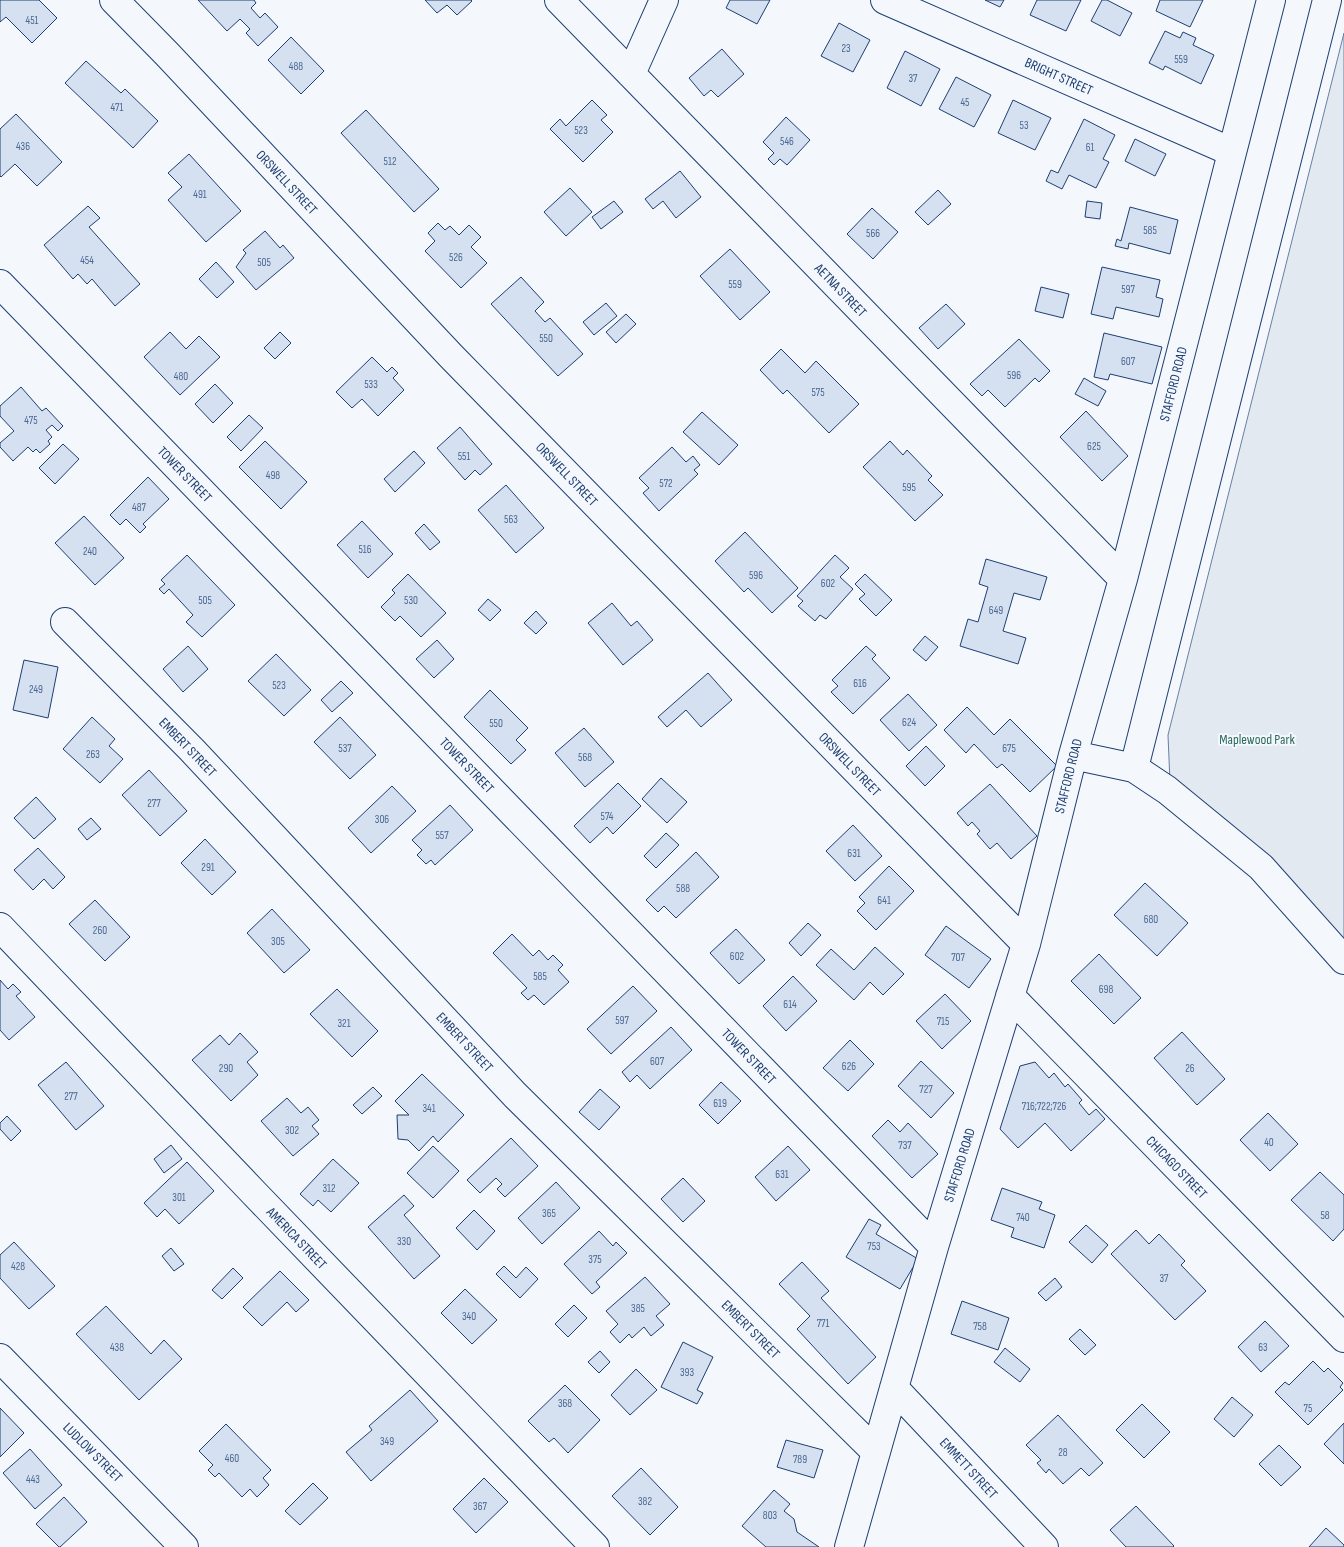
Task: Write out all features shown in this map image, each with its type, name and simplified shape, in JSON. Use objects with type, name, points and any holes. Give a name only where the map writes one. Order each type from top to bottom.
[{"type":"street","name":"ORSWELL STREET","points":[[114,0],[451,356],[1026,944]]},
{"type":"street","name":"AETNA STREET","points":[[559,0],[1123,579]]},
{"type":"street","points":[[631,74],[664,0]]},
{"type":"street","name":"BRIGHT STREET","points":[[885,0],[1232,152]]},
{"type":"street","name":"STAFFORD ROAD","points":[[849,1547],[934,1246],[1026,944],[1073,755],[1123,579],[1271,0]]},
{"type":"street","points":[[1134,768],[1327,0]]},
{"type":"street","name":"TOWER STREET","points":[[0,284],[934,1246]]},
{"type":"street","name":"EMBERT STREET","points":[[65,622],[192,750],[515,1095],[876,1452]]},
{"type":"street","points":[[1073,755],[1134,768],[1167,790],[1261,867],[1344,960]]},
{"type":"street","name":"AMERICA STREET","points":[[0,927],[595,1547]]},
{"type":"street","name":"CHICAGO STREET","points":[[1010,996],[1344,1338]]},
{"type":"street","name":"LUDLOW STREET","points":[[0,1358],[184,1547]]},
{"type":"street","name":"EMMETT STREET","points":[[894,1388],[1044,1547]]},
{"type":"green space","name":"Maplewood Park","points":[[1344,33],[1344,947],[1170,782],[1168,735]]},
{"type":"building","points":[[0,0],[39,0],[57,18],[32,43],[6,17],[0,22]]},
{"type":"building","points":[[198,0],[254,0],[256,3],[251,8],[260,18],[265,13],[278,27],[258,46],[246,33],[250,29],[240,19],[227,31]]},
{"type":"building","points":[[425,0],[472,1],[457,15],[447,5],[437,13]]},
{"type":"building","points":[[730,0],[770,0],[757,24],[726,8]]},
{"type":"building","points":[[985,0],[1004,0],[1000,7]]},
{"type":"building","points":[[1037,0],[1081,0],[1066,31],[1030,15]]},
{"type":"building","points":[[1102,0],[1107,0],[1132,13],[1120,36],[1091,21]]},
{"type":"building","points":[[1160,0],[1203,0],[1190,27],[1156,11]]},
{"type":"building","points":[[839,23],[870,40],[853,72],[821,56]]},
{"type":"building","points":[[1165,31],[1180,38],[1183,32],[1196,38],[1193,45],[1214,55],[1201,84],[1165,66],[1163,70],[1149,63]]},
{"type":"building","points":[[291,37],[324,71],[301,94],[268,60]]},
{"type":"building","points":[[722,49],[744,74],[718,97],[711,90],[704,96],[689,78]]},
{"type":"building","points":[[905,51],[940,69],[921,106],[887,88]]},
{"type":"building","points":[[86,61],[121,93],[125,89],[158,121],[133,148],[65,83]]},
{"type":"building","points":[[956,77],[991,95],[974,127],[939,109]]},
{"type":"building","points":[[592,100],[607,115],[601,120],[613,132],[583,162],[550,129],[560,119],[566,126]]},
{"type":"building","points":[[1013,100],[1051,118],[1035,150],[998,133]]},
{"type":"building","points":[[366,110],[439,189],[414,212],[341,133]]},
{"type":"building","points":[[16,114],[62,162],[37,186],[15,164],[0,176],[0,129]]},
{"type":"building","points":[[786,117],[810,140],[787,165],[780,159],[774,165],[768,159],[774,153],[763,142]]},
{"type":"building","points":[[1084,119],[1115,135],[1103,159],[1109,162],[1096,188],[1069,175],[1062,189],[1046,181],[1051,170],[1058,173]]},
{"type":"building","points":[[1135,139],[1166,154],[1155,176],[1125,161]]},
{"type":"building","points":[[189,154],[241,211],[206,242],[168,200],[182,187],[168,173]]},
{"type":"building","points":[[680,171],[701,197],[676,218],[663,201],[653,209],[645,199]]},
{"type":"building","points":[[570,188],[592,212],[566,236],[544,212]]},
{"type":"building","points":[[938,190],[951,204],[928,225],[915,212]]},
{"type":"building","points":[[614,201],[623,212],[601,229],[592,217]]},
{"type":"building","points":[[1087,201],[1102,203],[1100,219],[1085,217]]},
{"type":"building","points":[[88,206],[100,218],[89,227],[140,284],[115,306],[92,279],[87,284],[78,274],[73,279],[44,245]]},
{"type":"building","points":[[1130,207],[1178,220],[1170,254],[1129,243],[1128,249],[1115,246],[1117,239],[1121,241]]},
{"type":"building","points":[[872,208],[898,232],[873,259],[847,234]]},
{"type":"building","points":[[438,223],[445,230],[450,226],[459,235],[469,225],[481,237],[471,247],[487,263],[461,288],[425,251],[435,241],[428,233]]},
{"type":"building","points":[[265,231],[280,248],[283,245],[294,258],[256,290],[236,267],[246,253],[243,250]]},
{"type":"building","points":[[730,249],[770,292],[740,320],[700,276]]},
{"type":"building","points":[[216,262],[234,282],[217,298],[199,279]]},
{"type":"building","points":[[1102,267],[1160,280],[1156,297],[1163,299],[1159,317],[1116,307],[1113,319],[1091,314]]},
{"type":"building","points":[[521,277],[544,302],[535,311],[545,322],[550,318],[583,354],[558,376],[491,304]]},
{"type":"building","points":[[1041,287],[1069,294],[1063,318],[1035,311]]},
{"type":"building","points":[[606,303],[617,316],[594,335],[583,322]]},
{"type":"building","points":[[946,304],[965,324],[938,349],[919,328]]},
{"type":"building","points":[[626,314],[636,324],[616,343],[606,332]]},
{"type":"building","points":[[170,332],[186,349],[199,336],[220,357],[180,395],[144,357]]},
{"type":"building","points":[[280,332],[291,343],[275,359],[264,348]]},
{"type":"building","points":[[1104,333],[1162,347],[1152,384],[1110,374],[1108,380],[1094,377]]},
{"type":"building","points":[[1019,339],[1050,371],[1039,382],[1035,378],[1005,407],[988,390],[982,396],[970,384]]},
{"type":"building","points":[[781,349],[805,373],[816,361],[859,404],[829,433],[787,390],[783,394],[760,370]]},
{"type":"building","points":[[372,357],[387,372],[392,367],[398,373],[393,378],[404,390],[378,416],[362,399],[352,408],[336,392]]},
{"type":"building","points":[[1084,378],[1106,391],[1098,406],[1075,394]]},
{"type":"building","points":[[215,384],[233,403],[213,423],[195,404]]},
{"type":"building","points":[[21,387],[42,411],[46,408],[63,426],[58,431],[52,425],[46,430],[52,437],[48,441],[50,444],[40,453],[36,449],[33,452],[28,447],[13,461],[0,447],[0,443],[14,431],[0,416],[0,406]]},
{"type":"building","points":[[1086,411],[1128,456],[1102,481],[1060,437]]},
{"type":"building","points":[[702,412],[738,445],[719,465],[683,432]]},
{"type":"building","points":[[249,415],[263,428],[241,451],[227,437]]},
{"type":"building","points":[[460,427],[492,464],[480,475],[475,470],[465,480],[437,448]]},
{"type":"building","points":[[265,441],[307,482],[281,509],[239,467]]},
{"type":"building","points":[[890,441],[903,455],[907,450],[932,476],[928,480],[943,495],[915,521],[863,467]]},
{"type":"building","points":[[63,444],[79,459],[55,484],[39,468]]},
{"type":"building","points":[[672,447],[686,462],[693,456],[700,465],[694,470],[698,474],[659,511],[643,493],[649,488],[639,478]]},
{"type":"building","points":[[414,451],[425,463],[395,492],[384,479]]},
{"type":"building","points":[[148,477],[169,499],[143,524],[146,527],[140,533],[126,519],[120,525],[110,515]]},
{"type":"building","points":[[506,485],[544,528],[516,553],[478,510]]},
{"type":"building","points":[[84,516],[124,558],[95,585],[55,543]]},
{"type":"building","points":[[362,521],[393,554],[368,578],[337,545]]},
{"type":"building","points":[[424,524],[440,542],[430,550],[415,533]]},
{"type":"building","points":[[745,532],[798,588],[772,613],[748,588],[744,592],[715,561]]},
{"type":"building","points":[[187,555],[235,605],[202,637],[186,622],[193,615],[169,589],[164,594],[159,589],[165,584],[161,580]]},
{"type":"building","points":[[835,555],[849,568],[840,577],[853,589],[826,619],[820,615],[815,621],[798,606],[803,601],[797,596]]},
{"type":"building","points":[[986,559],[1047,577],[1040,600],[1014,593],[1003,631],[1026,638],[1018,664],[960,646],[968,619],[978,622],[988,587],[979,584]]},
{"type":"building","points":[[408,574],[446,613],[421,637],[400,616],[395,621],[381,607],[395,593],[392,590]]},
{"type":"building","points":[[865,574],[892,600],[876,616],[859,599],[865,594],[855,584]]},
{"type":"building","points":[[488,599],[501,610],[490,621],[478,610]]},
{"type":"building","points":[[612,603],[631,626],[637,621],[653,640],[623,665],[588,623]]},
{"type":"building","points":[[536,611],[547,623],[536,634],[524,623]]},
{"type":"building","points":[[925,636],[938,647],[926,661],[913,650]]},
{"type":"building","points":[[437,640],[454,659],[434,678],[416,659]]},
{"type":"building","points":[[188,646],[208,669],[183,692],[163,669]]},
{"type":"building","points":[[866,646],[876,655],[872,659],[890,678],[853,714],[831,692],[838,686],[832,680]]},
{"type":"building","points":[[276,654],[311,690],[284,716],[248,681]]},
{"type":"building","points":[[24,660],[58,667],[48,718],[13,710]]},
{"type":"building","points":[[708,673],[732,700],[701,727],[686,710],[667,727],[658,717]]},
{"type":"building","points":[[341,681],[353,693],[332,712],[321,700]]},
{"type":"building","points":[[490,690],[528,728],[516,740],[526,750],[511,764],[464,717]]},
{"type":"building","points":[[908,694],[937,725],[909,751],[880,720]]},
{"type":"building","points":[[967,707],[994,735],[1010,719],[1057,766],[1030,792],[1002,764],[997,768],[974,744],[966,753],[944,730]]},
{"type":"building","points":[[92,717],[115,739],[109,746],[123,759],[100,783],[63,749]]},
{"type":"building","points":[[340,717],[376,755],[350,779],[314,742]]},
{"type":"building","points":[[584,728],[614,762],[585,787],[555,753]]},
{"type":"building","points":[[926,746],[945,766],[925,786],[906,766]]},
{"type":"building","points":[[149,770],[187,811],[160,836],[122,795]]},
{"type":"building","points":[[661,778],[687,802],[667,823],[642,799]]},
{"type":"building","points":[[618,783],[641,806],[613,834],[607,827],[590,843],[574,826]]},
{"type":"building","points":[[990,784],[1037,836],[1011,859],[997,843],[990,849],[977,834],[980,831],[972,822],[968,826],[957,813]]},
{"type":"building","points":[[392,786],[416,811],[371,853],[348,828]]},
{"type":"building","points":[[36,797],[56,819],[34,839],[14,818]]},
{"type":"building","points":[[450,805],[473,830],[435,865],[431,860],[426,864],[417,855],[422,850],[412,840]]},
{"type":"building","points":[[91,818],[101,829],[87,840],[78,829]]},
{"type":"building","points":[[853,825],[882,856],[855,881],[826,851]]},
{"type":"building","points":[[666,833],[679,845],[656,868],[644,856]]},
{"type":"building","points":[[205,839],[236,872],[212,895],[181,863]]},
{"type":"building","points":[[38,848],[65,877],[53,889],[44,879],[33,890],[14,870]]},
{"type":"building","points":[[696,852],[719,877],[676,918],[664,906],[658,912],[646,900]]},
{"type":"building","points":[[889,866],[914,891],[876,930],[857,911],[865,903],[859,897]]},
{"type":"building","points":[[1145,883],[1188,923],[1157,956],[1114,915]]},
{"type":"building","points":[[95,900],[130,937],[105,961],[69,924]]},
{"type":"building","points":[[272,909],[310,950],[284,973],[247,933]]},
{"type":"building","points":[[808,923],[821,935],[801,956],[789,943]]},
{"type":"building","points":[[946,926],[991,959],[969,988],[925,955]]},
{"type":"building","points":[[736,929],[765,960],[739,984],[710,953]]},
{"type":"building","points":[[512,934],[533,956],[539,950],[548,960],[553,955],[563,965],[558,970],[569,982],[544,1005],[534,995],[528,1000],[521,993],[527,988],[493,953]]},
{"type":"building","points":[[875,947],[904,974],[883,995],[870,982],[854,1000],[816,965],[831,949],[854,970]]},
{"type":"building","points":[[1099,954],[1141,998],[1114,1024],[1071,981]]},
{"type":"building","points":[[793,976],[817,1001],[786,1031],[763,1006]]},
{"type":"building","points":[[0,980],[8,989],[13,984],[21,992],[16,996],[35,1017],[9,1040],[0,1030]]},
{"type":"building","points":[[633,986],[657,1011],[611,1054],[587,1029]]},
{"type":"building","points":[[337,989],[378,1031],[352,1057],[310,1014]]},
{"type":"building","points":[[945,994],[971,1021],[942,1049],[916,1021]]},
{"type":"building","points":[[671,1027],[692,1050],[650,1089],[637,1075],[630,1082],[622,1072]]},
{"type":"building","points":[[1182,1032],[1225,1079],[1197,1105],[1154,1058]]},
{"type":"building","points":[[240,1033],[258,1052],[247,1062],[258,1075],[231,1101],[192,1060],[220,1035],[229,1045]]},
{"type":"building","points":[[850,1040],[874,1064],[848,1091],[823,1068]]},
{"type":"building","points":[[921,1061],[954,1093],[931,1118],[898,1086]]},
{"type":"building","points":[[66,1062],[104,1106],[76,1130],[38,1085]]},
{"type":"building","points":[[1035,1062],[1049,1078],[1054,1073],[1065,1087],[1068,1084],[1082,1100],[1079,1103],[1089,1115],[1096,1109],[1105,1119],[1071,1151],[1045,1123],[1018,1148],[1000,1129],[1020,1066]]},
{"type":"building","points":[[422,1074],[464,1115],[438,1142],[433,1136],[419,1151],[408,1140],[398,1139],[397,1115],[409,1115],[395,1101]]},
{"type":"building","points":[[721,1082],[741,1101],[718,1124],[699,1105]]},
{"type":"building","points":[[373,1087],[382,1096],[362,1114],[353,1105]]},
{"type":"building","points":[[600,1089],[620,1107],[599,1130],[579,1112]]},
{"type":"building","points":[[287,1098],[301,1113],[308,1107],[319,1120],[312,1126],[319,1134],[293,1156],[261,1121]]},
{"type":"building","points":[[1268,1113],[1298,1144],[1270,1171],[1240,1140]]},
{"type":"building","points":[[7,1116],[21,1131],[11,1141],[0,1129],[0,1123]]},
{"type":"building","points":[[888,1120],[900,1132],[908,1123],[938,1154],[912,1178],[872,1136]]},
{"type":"building","points":[[511,1138],[538,1166],[505,1197],[497,1189],[502,1184],[496,1178],[480,1193],[467,1180]]},
{"type":"building","points":[[171,1145],[182,1159],[164,1173],[154,1159]]},
{"type":"building","points":[[433,1146],[459,1171],[433,1198],[407,1173]]},
{"type":"building","points":[[788,1146],[810,1170],[776,1201],[755,1177]]},
{"type":"building","points":[[333,1159],[359,1183],[331,1212],[318,1200],[313,1206],[300,1194]]},
{"type":"building","points":[[187,1162],[214,1191],[179,1224],[165,1209],[157,1217],[144,1203]]},
{"type":"building","points":[[1320,1172],[1344,1195],[1344,1229],[1333,1241],[1291,1200]]},
{"type":"building","points":[[683,1178],[705,1201],[683,1222],[661,1199]]},
{"type":"building","points":[[556,1182],[580,1208],[542,1244],[518,1218]]},
{"type":"building","points":[[1002,1188],[1042,1202],[1039,1209],[1055,1215],[1044,1248],[1011,1237],[1014,1228],[991,1220]]},
{"type":"building","points":[[404,1195],[414,1206],[404,1215],[440,1256],[414,1279],[368,1227]]},
{"type":"building","points":[[474,1210],[495,1231],[477,1250],[456,1228]]},
{"type":"building","points":[[869,1219],[881,1225],[876,1234],[918,1259],[900,1289],[846,1257]]},
{"type":"building","points":[[1086,1225],[1108,1245],[1092,1263],[1069,1242]]},
{"type":"building","points":[[1136,1230],[1149,1244],[1159,1234],[1185,1261],[1181,1265],[1206,1291],[1175,1320],[1111,1254]]},
{"type":"building","points":[[599,1231],[613,1246],[616,1242],[627,1253],[596,1282],[600,1287],[592,1294],[564,1264]]},
{"type":"building","points":[[14,1242],[55,1286],[29,1309],[0,1278],[0,1255]]},
{"type":"building","points":[[171,1248],[184,1264],[174,1271],[162,1256]]},
{"type":"building","points":[[802,1262],[829,1291],[821,1298],[876,1357],[848,1384],[797,1329],[810,1316],[779,1284]]},
{"type":"building","points":[[504,1266],[516,1278],[526,1267],[538,1279],[520,1298],[496,1274]]},
{"type":"building","points":[[233,1268],[243,1278],[222,1299],[212,1290]]},
{"type":"building","points":[[280,1271],[309,1300],[296,1312],[287,1302],[262,1326],[243,1307]]},
{"type":"building","points":[[645,1277],[670,1304],[656,1316],[664,1325],[651,1336],[644,1327],[632,1338],[629,1334],[620,1343],[610,1332],[618,1324],[606,1311]]},
{"type":"building","points":[[1055,1278],[1062,1287],[1046,1301],[1038,1293]]},
{"type":"building","points":[[465,1289],[497,1320],[472,1344],[441,1313]]},
{"type":"building","points":[[962,1301],[1009,1318],[998,1350],[951,1334]]},
{"type":"building","points":[[574,1305],[587,1318],[568,1337],[555,1324]]},
{"type":"building","points":[[106,1306],[151,1354],[164,1340],[182,1359],[139,1400],[76,1334]]},
{"type":"building","points":[[1265,1321],[1289,1346],[1261,1372],[1238,1347]]},
{"type":"building","points":[[1080,1329],[1096,1345],[1085,1355],[1069,1339]]},
{"type":"building","points":[[683,1342],[713,1357],[697,1390],[703,1393],[697,1404],[661,1387]]},
{"type":"building","points":[[1005,1348],[1030,1369],[1020,1382],[994,1362]]},
{"type":"building","points":[[600,1351],[610,1362],[599,1373],[588,1362]]},
{"type":"building","points":[[1313,1361],[1324,1372],[1328,1368],[1343,1383],[1340,1387],[1343,1390],[1308,1425],[1275,1392],[1285,1382],[1289,1385]]},
{"type":"building","points":[[636,1369],[657,1390],[630,1415],[611,1395]]},
{"type":"building","points":[[565,1385],[600,1420],[568,1453],[554,1438],[549,1442],[528,1421]]},
{"type":"building","points":[[410,1390],[438,1421],[371,1481],[346,1452],[372,1430],[369,1426]]},
{"type":"building","points":[[1232,1397],[1253,1415],[1234,1437],[1214,1419]]},
{"type":"building","points":[[1142,1404],[1170,1432],[1144,1458],[1116,1430]]},
{"type":"building","points":[[0,1408],[24,1433],[0,1457]]},
{"type":"building","points":[[1058,1415],[1103,1463],[1089,1476],[1081,1468],[1063,1484],[1049,1469],[1046,1473],[1037,1463],[1041,1460],[1026,1445]]},
{"type":"building","points":[[1344,1423],[1344,1464],[1324,1444]]},
{"type":"building","points":[[226,1424],[271,1470],[263,1478],[269,1485],[257,1497],[250,1489],[242,1497],[219,1473],[215,1477],[208,1470],[213,1465],[199,1451]]},
{"type":"building","points":[[786,1440],[823,1450],[814,1478],[777,1467]]},
{"type":"building","points":[[1279,1445],[1301,1467],[1281,1486],[1259,1464]]},
{"type":"building","points":[[30,1449],[62,1485],[35,1509],[3,1473]]},
{"type":"building","points":[[641,1468],[678,1507],[650,1535],[612,1496]]},
{"type":"building","points":[[484,1478],[508,1502],[476,1533],[453,1509]]},
{"type":"building","points":[[313,1483],[328,1498],[300,1525],[285,1511]]},
{"type":"building","points":[[774,1490],[790,1504],[784,1511],[794,1519],[797,1532],[819,1547],[766,1547],[742,1526]]},
{"type":"building","points":[[64,1497],[87,1522],[59,1547],[36,1524]]},
{"type":"building","points":[[1136,1506],[1173,1547],[1126,1547],[1110,1530]]},
{"type":"building","points":[[1326,1528],[1344,1545],[1344,1547],[1309,1547]]}]
